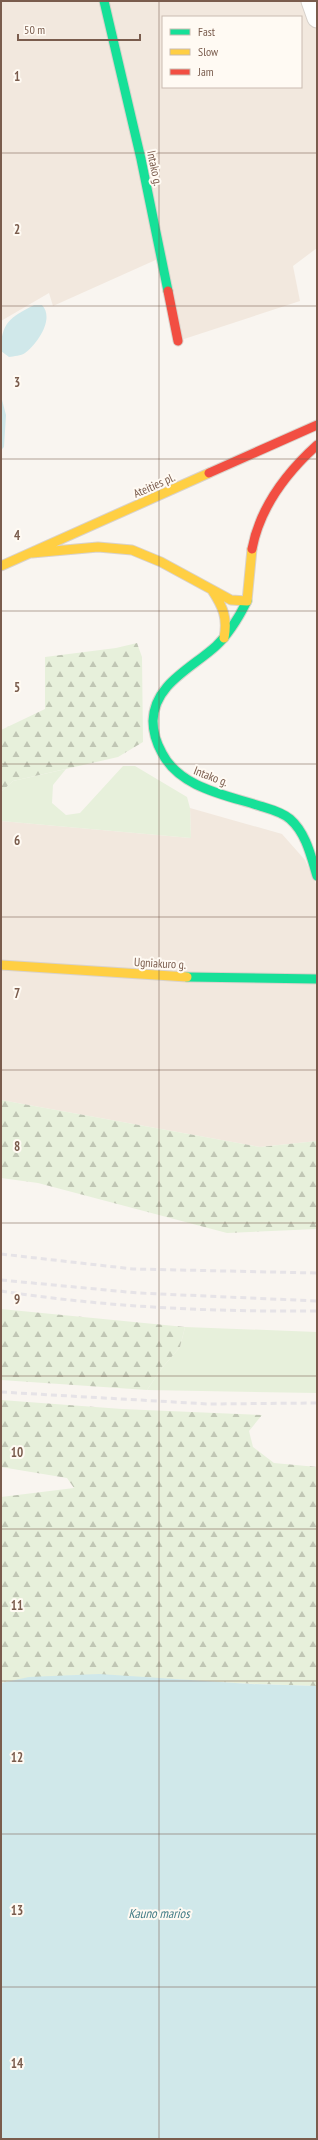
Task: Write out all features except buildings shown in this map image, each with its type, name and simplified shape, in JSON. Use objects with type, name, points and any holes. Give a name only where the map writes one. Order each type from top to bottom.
[{"type":"main road","name":"Intako g.","points":[[104,1],[141,159],[178,341]]},
{"type":"main road","name":"Ateities pl.","points":[[1,566],[317,425]]},
{"type":"main road","points":[[32,553],[93,547],[122,548],[149,556],[231,600],[247,601],[249,569],[255,534],[269,502],[288,472],[317,445]]},
{"type":"main road","points":[[212,590],[224,608],[228,619],[224,638]]},
{"type":"main road","name":"Intako g.","points":[[247,601],[237,623],[224,638],[173,681],[157,698],[152,716],[157,743],[162,757],[177,774],[197,785],[277,811],[291,820],[303,834],[317,876]]},
{"type":"main road","name":"Ugniakuro g.","points":[[1,965],[192,977],[317,979]]},
{"type":"street","points":[[310,1],[317,18]]},
{"type":"shaded area","points":[[1,1],[317,1],[317,248],[293,266],[300,301],[178,341],[160,258],[53,306],[49,293],[1,321]]},
{"type":"shaded area","points":[[190,808],[282,834],[305,860],[317,886],[317,1141],[260,1147],[1,1100],[1,821],[191,838]]},
{"type":"green space","points":[[137,643],[142,657],[143,742],[118,757],[13,781],[2,791],[1,795],[1,730],[45,709],[45,657],[116,648]]},
{"type":"green space","points":[[123,766],[135,766],[187,797],[190,808],[191,838],[1,821],[2,791],[13,781],[66,769],[53,785],[52,803],[66,815],[80,813]]},
{"type":"green space","points":[[1,1100],[260,1147],[317,1141],[317,1229],[227,1233],[38,1183],[1,1178]]},
{"type":"green space","points":[[1,1309],[185,1327],[180,1347],[162,1368],[147,1390],[1,1380]]},
{"type":"green space","points":[[185,1327],[317,1332],[317,1393],[147,1390],[162,1368],[180,1347]]},
{"type":"green space","points":[[1,1400],[122,1409],[262,1415],[249,1431],[253,1447],[274,1463],[317,1467],[317,1686],[94,1676],[47,1677],[1,1683],[1,1497],[74,1488],[67,1478],[1,1467]]},
{"type":"water","points":[[34,305],[42,305],[45,311],[47,317],[43,331],[35,344],[25,353],[9,357],[1,351],[1,341],[5,327],[13,318]]},
{"type":"water","points":[[1,396],[6,415],[4,447],[1,450]]},
{"type":"water","name":"Kauno marios","points":[[99,1674],[251,1684],[317,1686],[317,2139],[1,2139],[1,1683],[29,1677]]},
{"type":"railway","points":[[1,1254],[133,1269],[317,1273]]},
{"type":"railway","points":[[1,1280],[138,1293],[317,1301]]},
{"type":"railway","points":[[1,1291],[119,1305],[238,1311],[317,1311]]},
{"type":"railway","points":[[1,1392],[208,1404],[317,1403]]},
{"type":"traffic: fast","points":[[104,1],[141,159],[168,291]]},
{"type":"traffic: fast","points":[[247,601],[234,625],[226,636],[216,646],[176,678],[160,697],[155,708],[153,721],[157,742],[170,765],[192,782],[219,794],[276,811],[290,819],[296,825],[304,838],[317,876]]},
{"type":"traffic: fast","points":[[187,977],[317,979]]},
{"type":"traffic: slow","points":[[1,566],[209,473]]},
{"type":"traffic: slow","points":[[32,553],[98,547],[132,550],[161,562],[231,600],[247,601],[252,549]]},
{"type":"traffic: slow","points":[[212,590],[224,613],[224,638]]},
{"type":"traffic: slow","points":[[1,965],[187,977]]},
{"type":"traffic: jam","points":[[168,291],[178,341]]},
{"type":"traffic: jam","points":[[209,473],[317,425]]},
{"type":"traffic: jam","points":[[252,549],[261,519],[276,492],[295,467],[317,445]]}]
